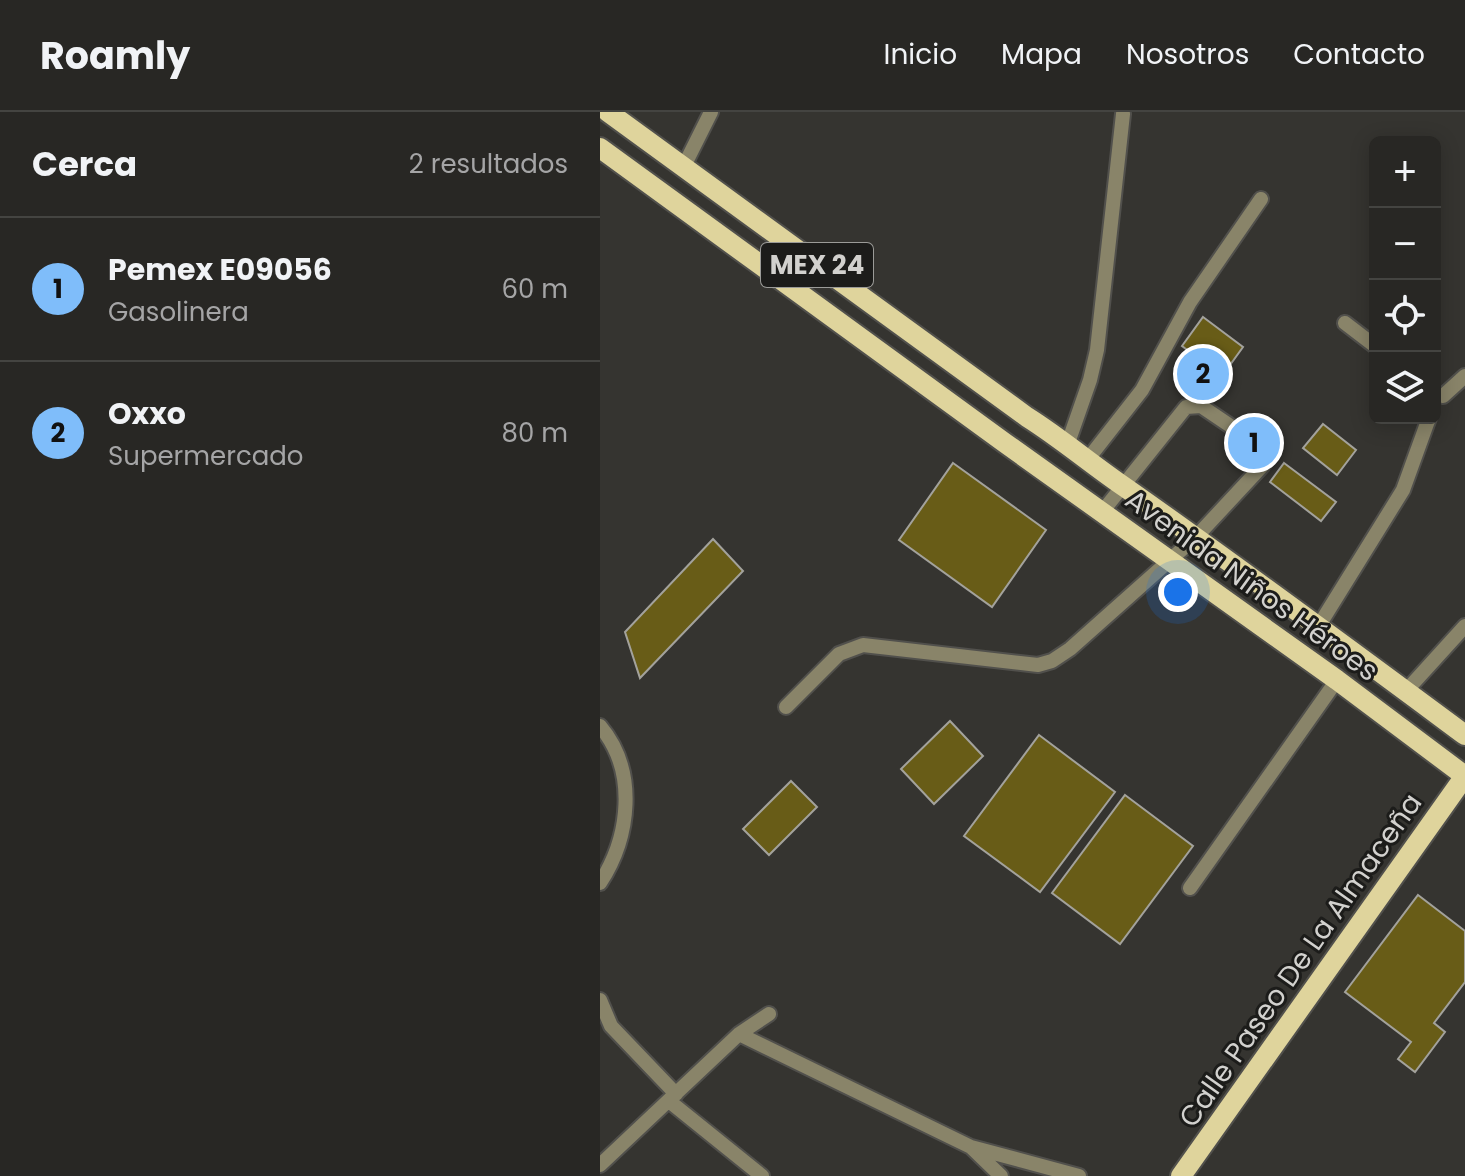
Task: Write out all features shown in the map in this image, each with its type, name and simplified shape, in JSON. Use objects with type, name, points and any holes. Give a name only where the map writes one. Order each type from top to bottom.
[{"type":"main road","name":"MEX 24","points":[[608,112],[683,168]]},
{"type":"main road","name":"Avenida Niños Héroes","points":[[600,148],[1337,680],[1465,776]]},
{"type":"main road","name":"Avenida Niños Héroes","points":[[683,168],[1027,417],[1068,443],[1122,486],[1197,536],[1465,735]]},
{"type":"main road","name":"Calle Paseo De La Almaceña","points":[[1182,1176],[1465,776]]},
{"type":"street","points":[[683,168],[711,112]]},
{"type":"street","points":[[1068,443],[1097,350],[1123,114]]},
{"type":"street","points":[[1088,459],[1142,390],[1190,302],[1261,199]]},
{"type":"street","points":[[1345,323],[1369,341]]},
{"type":"street","points":[[1441,396],[1465,376]]},
{"type":"street","points":[[786,707],[839,654],[863,645],[1038,665],[1052,661],[1070,649],[1197,536],[1263,465],[1264,452],[1261,445],[1201,406],[1191,405],[1183,409],[1102,512]]},
{"type":"street","points":[[1318,627],[1403,490],[1427,424]]},
{"type":"street","points":[[1406,691],[1465,626]]},
{"type":"street","points":[[1190,888],[1337,680]]},
{"type":"street","points":[[600,726],[613,747],[623,775],[625,809],[617,852],[600,883]]},
{"type":"street","points":[[600,1000],[611,1026],[673,1098],[762,1176]]},
{"type":"street","points":[[600,1165],[739,1034],[769,1014]]},
{"type":"street","points":[[739,1034],[971,1147],[1079,1176]]},
{"type":"street","points":[[971,1147],[1001,1176]]},
{"type":"building","points":[[1203,317],[1243,347],[1222,376],[1182,346]]},
{"type":"building","points":[[1323,424],[1356,450],[1337,475],[1303,448]]},
{"type":"building","points":[[953,463],[1046,530],[992,607],[899,540]]},
{"type":"building","points":[[1284,463],[1336,502],[1321,521],[1270,482]]},
{"type":"building","points":[[713,539],[743,571],[640,678],[625,632]]},
{"type":"building","points":[[950,721],[983,756],[934,804],[901,769]]},
{"type":"building","points":[[1039,735],[1115,792],[1040,892],[964,836]]},
{"type":"building","points":[[791,781],[817,807],[769,855],[743,829]]},
{"type":"building","points":[[1125,795],[1193,846],[1120,944],[1052,893]]},
{"type":"building","points":[[1418,895],[1465,931],[1465,982],[1434,1023],[1445,1032],[1415,1072],[1398,1059],[1411,1042],[1345,992]]},
{"type":"place","name":"Oxxo","points":[[1203,374]]},
{"type":"place","name":"Pemex E09056","points":[[1254,443]]}]
